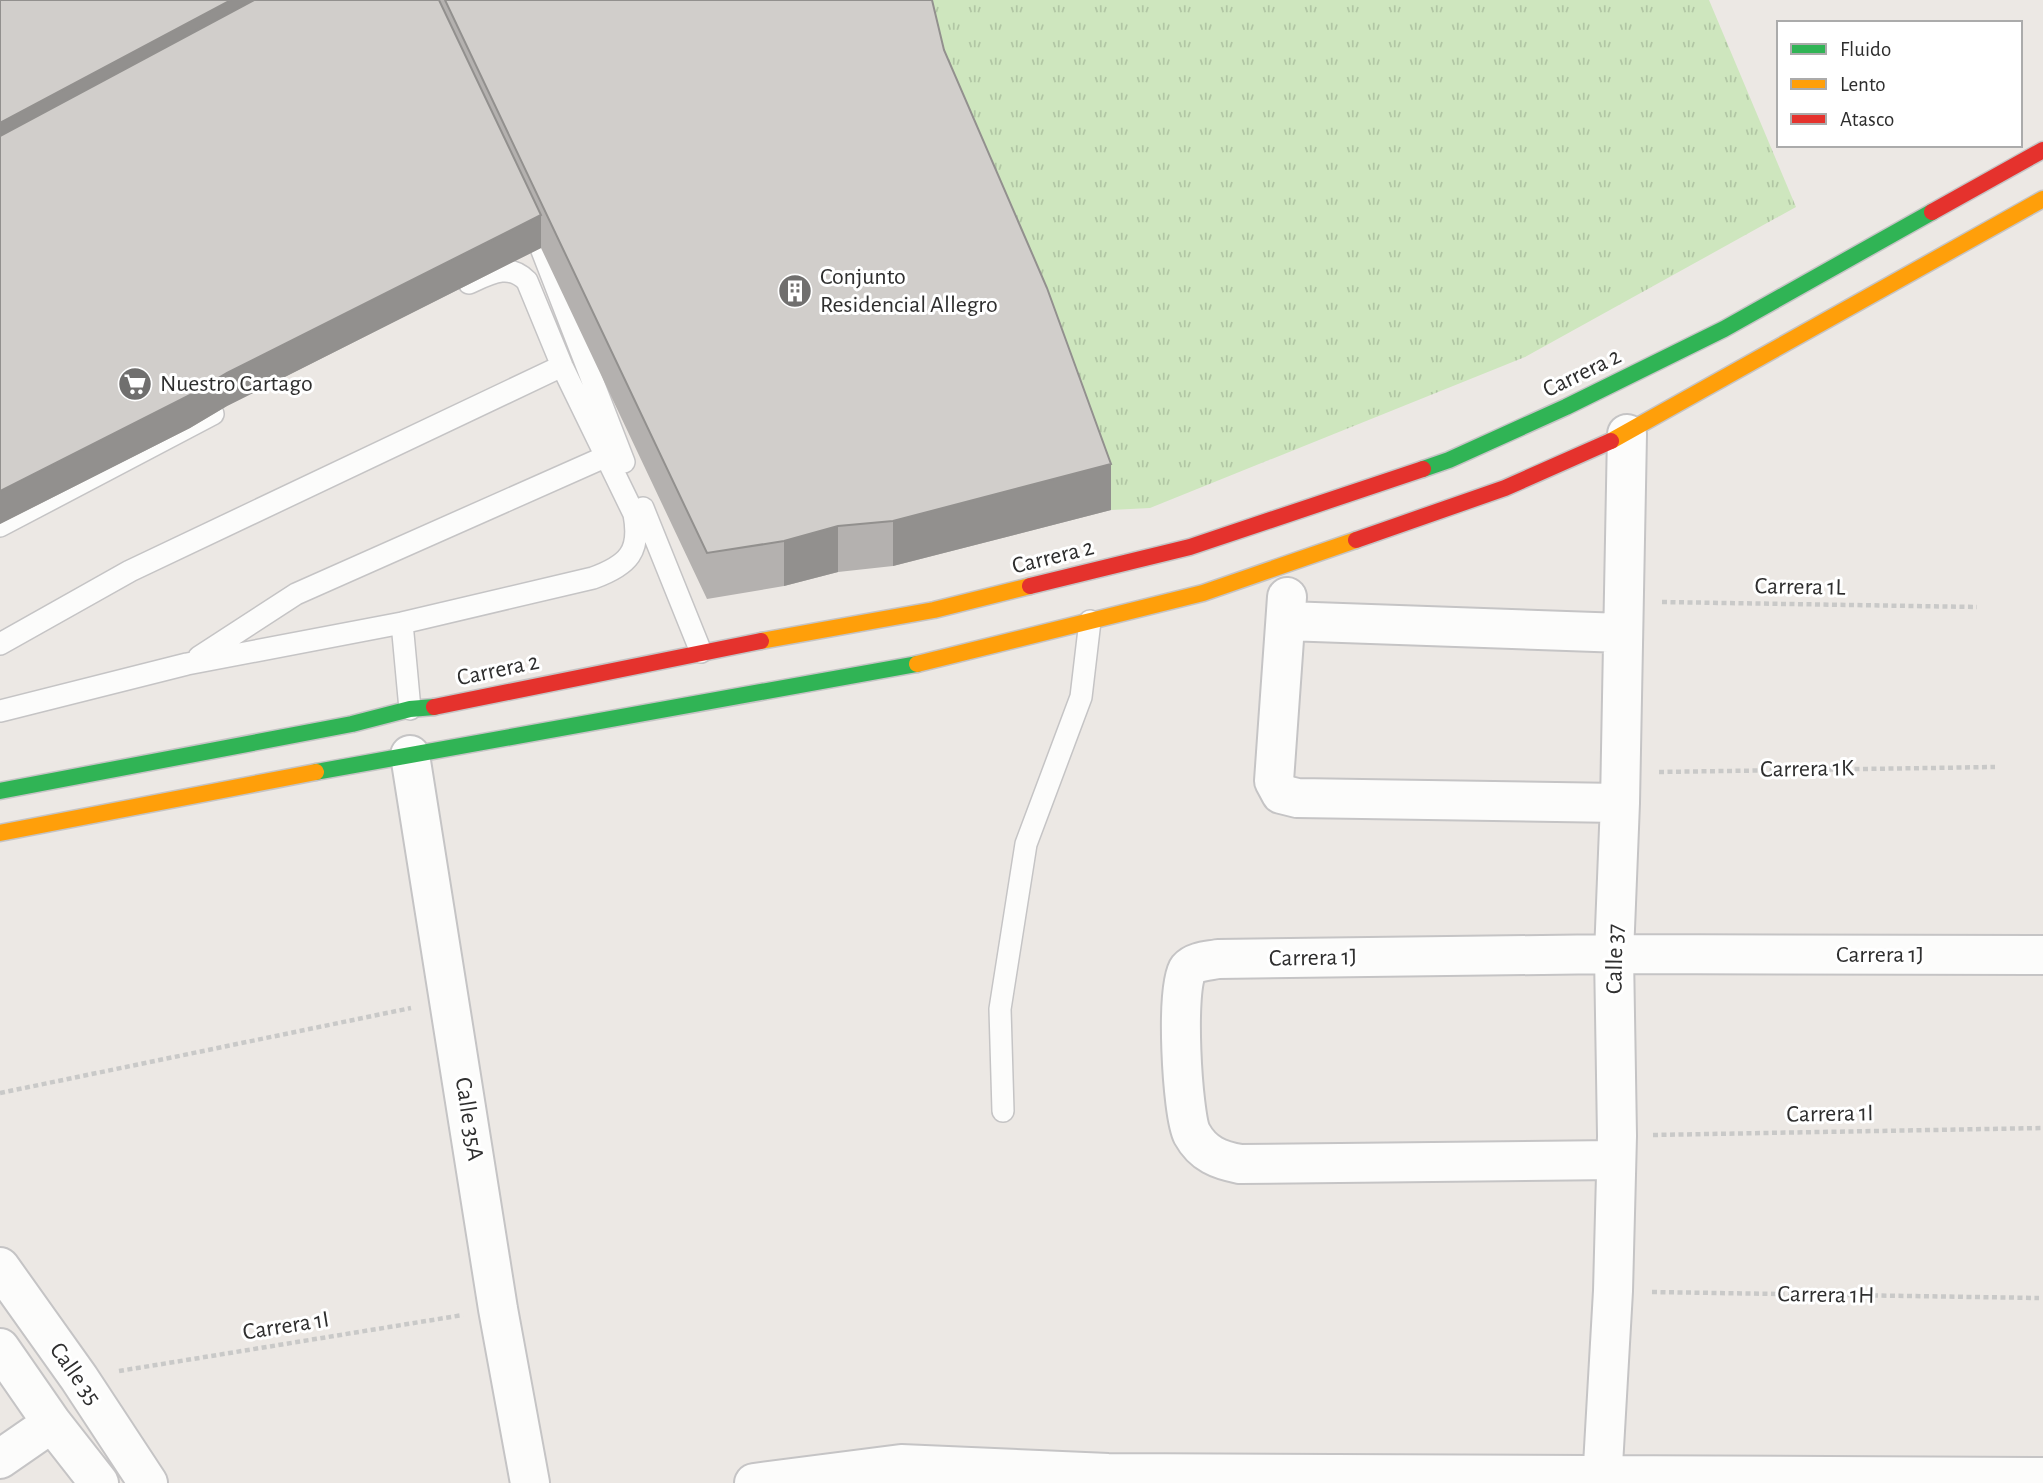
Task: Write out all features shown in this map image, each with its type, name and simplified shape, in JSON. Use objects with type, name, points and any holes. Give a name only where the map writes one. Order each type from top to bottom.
[{"type":"main road","name":"Carrera 2","points":[[0,791],[352,724],[410,709],[434,707],[701,652],[934,610],[1190,547],[1449,460],[1566,407],[1724,329],[2043,150]]},
{"type":"main road","points":[[0,833],[410,755],[931,662],[1203,593],[1505,488],[1627,434],[2043,199]]},
{"type":"street","name":"Calle 37","points":[[1602,1479],[1613,1291],[1617,1148],[1614,954],[1627,434]]},
{"type":"street","points":[[1620,788],[1297,797],[1281,794],[1274,780],[1287,609],[1623,618]]},
{"type":"street","name":"Calle 35A","points":[[410,755],[498,1309],[530,1483]]},
{"type":"street","name":"Carrera 1J","points":[[1617,1148],[1240,1164],[1218,1160],[1203,1150],[1191,1133],[1187,1117],[1182,982],[1187,970],[1196,963],[1218,959],[1614,954],[2043,955]]},
{"type":"street","name":"Calle 35","points":[[0,1267],[79,1378],[148,1483]]},
{"type":"street","name":"Calle 35","points":[[0,1348],[52,1423],[99,1483]]},
{"type":"street","points":[[0,1459],[52,1423]]},
{"type":"street","points":[[754,1483],[900,1474],[1108,1478],[2043,1477]]},
{"type":"lane","points":[[541,248],[701,652]]},
{"type":"lane","points":[[0,711],[187,664],[402,623],[593,578],[607,573],[634,551],[638,535],[634,514],[562,366],[536,300],[521,275],[512,271],[494,271],[448,292]]},
{"type":"lane","points":[[0,644],[130,571],[562,366]]},
{"type":"lane","points":[[0,526],[226,407]]},
{"type":"lane","points":[[187,664],[296,594],[607,456]]},
{"type":"lane","points":[[1003,1111],[1000,1009],[1026,844],[1081,697],[1090,621]]},
{"type":"lane","points":[[402,623],[410,709]]},
{"type":"path","name":"Carrera 1L","points":[[1623,618],[1977,607]]},
{"type":"path","name":"Carrera 1K","points":[[1620,788],[1996,767]]},
{"type":"path","points":[[0,1093],[450,1000]]},
{"type":"path","name":"Carrera 1I","points":[[1617,1148],[2043,1128]]},
{"type":"path","name":"Carrera 1H","points":[[1613,1291],[2039,1298]]},
{"type":"path","name":"Carrera 1I","points":[[79,1378],[498,1309]]},
{"type":"green space","points":[[922,0],[1709,0],[1796,207],[1525,357],[1150,508],[1111,510]]},
{"type":"building","points":[[0,0],[231,0],[0,123]]},
{"type":"building","name":"Nuestro Cartago","points":[[254,0],[439,0],[541,215],[0,491],[0,136]]},
{"type":"building","name":"Conjunto Residencial Allegro","points":[[445,0],[932,0],[944,50],[1047,288],[1111,464],[893,521],[838,526],[784,541],[707,553]]},
{"type":"traffic: fast","points":[[1423,469],[1566,407],[1724,329],[1932,212]]},
{"type":"traffic: fast","points":[[316,772],[917,664]]},
{"type":"traffic: fast","points":[[0,791],[352,724],[410,709],[434,707]]},
{"type":"traffic: slow","points":[[1611,441],[2043,199]]},
{"type":"traffic: slow","points":[[917,664],[1203,593],[1356,540]]},
{"type":"traffic: slow","points":[[761,641],[934,610],[1030,586]]},
{"type":"traffic: slow","points":[[0,833],[316,772]]},
{"type":"traffic: jam","points":[[1932,212],[2043,150]]},
{"type":"traffic: jam","points":[[1356,540],[1505,488],[1611,441]]},
{"type":"traffic: jam","points":[[1030,586],[1190,547],[1423,469]]},
{"type":"traffic: jam","points":[[434,707],[761,641]]},
{"type":"place","name":"Conjunto Residencial Allegro","points":[[795,291]]},
{"type":"place","name":"Nuestro Cartago","points":[[135,384]]}]
